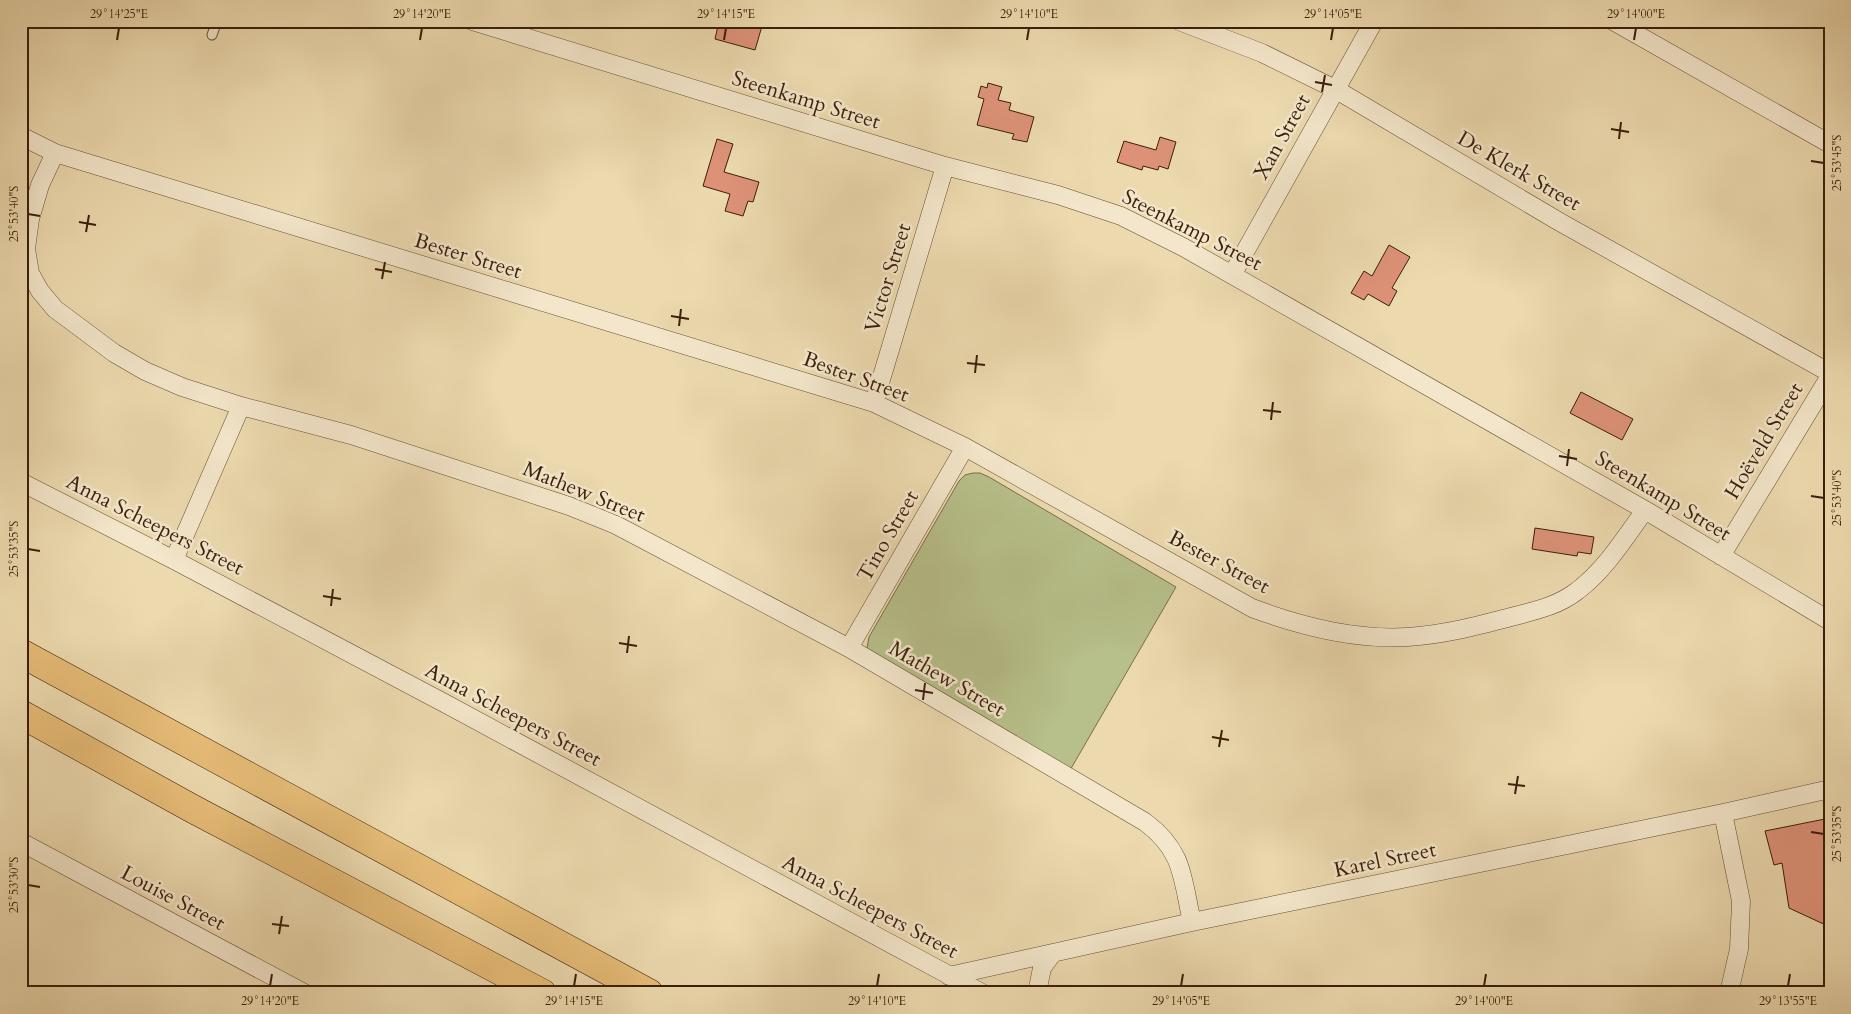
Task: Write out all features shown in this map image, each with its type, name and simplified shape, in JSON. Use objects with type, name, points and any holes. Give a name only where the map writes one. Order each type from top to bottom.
[{"type":"highway","points":[[21,653],[649,993]]},
{"type":"highway","points":[[21,714],[193,809],[542,993]]},
{"type":"street","name":"Steenkamp Street","points":[[472,21],[945,166],[1058,195],[1121,216],[1183,247],[1645,510],[1830,621]]},
{"type":"street","name":"De Klerk Street","points":[[1179,21],[1262,53],[1335,89],[1558,221],[1830,374]]},
{"type":"street","name":"Xan Street","points":[[1232,275],[1374,21]]},
{"type":"street","points":[[1613,21],[1830,144]]},
{"type":"street","name":"Bester Street","points":[[21,136],[55,153],[874,403],[965,447],[1252,608],[1276,617],[1329,631],[1382,637],[1436,635],[1552,606],[1576,592],[1594,576],[1618,548],[1645,510]]},
{"type":"street","name":"Mathew Street","points":[[55,153],[40,184],[30,219],[26,249],[30,273],[40,291],[55,309],[114,353],[145,371],[182,387],[241,406],[351,435],[569,506],[616,525],[849,648],[1157,830],[1177,856],[1192,922]]},
{"type":"street","name":"Victor Street","points":[[874,403],[945,166]]},
{"type":"street","name":"Hoëveld Street","points":[[1721,556],[1830,374]]},
{"type":"street","points":[[174,560],[241,406]]},
{"type":"street","name":"Tino Street","points":[[849,648],[965,447]]},
{"type":"street","name":"Anna Scheepers Street","points":[[21,482],[174,560],[982,993]]},
{"type":"street","name":"Karel Street","points":[[949,976],[1192,922],[1723,813],[1830,789]]},
{"type":"street","points":[[1723,813],[1742,901],[1739,948],[1729,993]]},
{"type":"street","name":"Louise Street","points":[[21,842],[304,993]]},
{"type":"street","points":[[1037,993],[1042,968],[1053,953]]},
{"type":"lane","points":[[212,36],[217,21]]},
{"type":"green space","points":[[980,473],[989,477],[1176,587],[1069,772],[871,655],[867,648],[869,637],[959,481],[965,475]]},
{"type":"building","points":[[719,21],[744,21],[762,26],[755,50],[715,39]]},
{"type":"building","points":[[988,83],[1002,87],[998,100],[1011,103],[1009,110],[1034,117],[1027,142],[1012,139],[1014,134],[977,125],[984,99],[978,97],[981,86],[987,88]]},
{"type":"building","points":[[1160,137],[1176,142],[1168,169],[1159,166],[1158,170],[1143,166],[1142,170],[1117,162],[1124,141],[1156,150]]},
{"type":"building","points":[[717,139],[733,144],[724,172],[759,182],[753,202],[748,201],[743,216],[725,211],[730,194],[703,186]]},
{"type":"building","points":[[1389,245],[1410,257],[1392,288],[1397,291],[1389,306],[1368,294],[1364,300],[1351,293],[1364,271],[1372,276]]},
{"type":"building","points":[[1581,392],[1633,419],[1622,440],[1570,413]]},
{"type":"building","points":[[1535,528],[1594,537],[1591,554],[1578,552],[1577,556],[1532,549]]},
{"type":"building","points":[[1830,818],[1830,927],[1789,908],[1782,863],[1774,865],[1765,831]]}]
